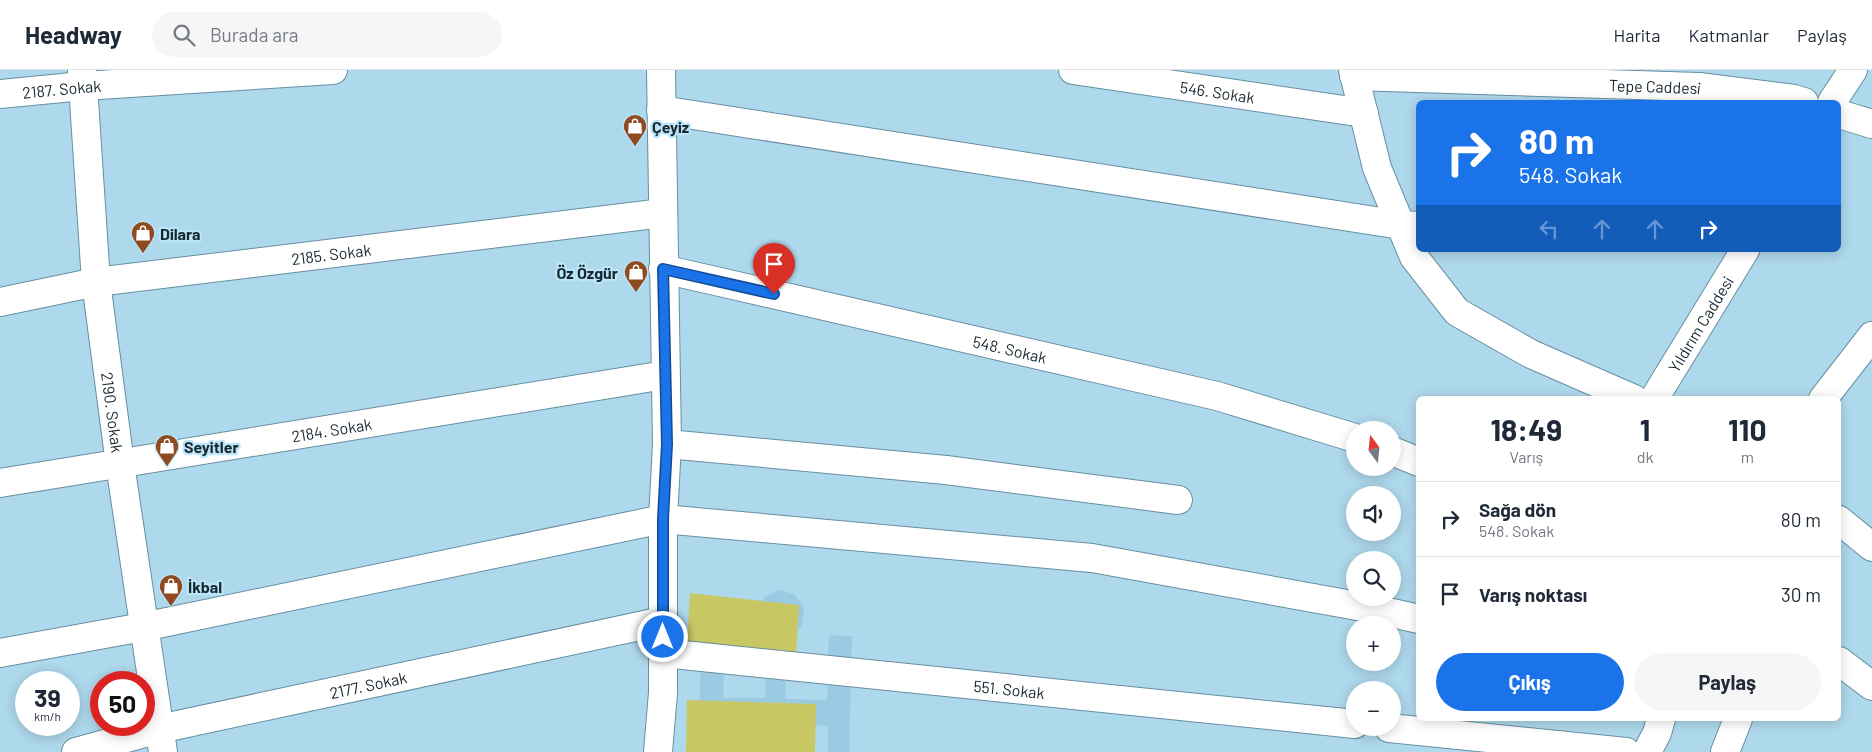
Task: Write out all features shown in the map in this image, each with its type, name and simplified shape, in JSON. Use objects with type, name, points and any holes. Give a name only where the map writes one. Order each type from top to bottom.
[{"type":"street","name":"2187. Sokak","points":[[0,94],[83,78],[333,70]]},
{"type":"street","points":[[658,752],[663,693],[663,519],[667,444],[661,70]]},
{"type":"street","name":"546. Sokak","points":[[1073,70],[1364,113]]},
{"type":"street","points":[[1833,100],[1853,70]]},
{"type":"street","points":[[1353,73],[1377,168],[1410,225],[1414,257],[1457,312],[1531,354],[1627,396]]},
{"type":"street","name":"Tepe Caddesi","points":[[1353,73],[1699,87],[1797,100]]},
{"type":"street","name":"2190. Sokak","points":[[83,78],[96,282],[143,627],[161,741]]},
{"type":"street","points":[[661,110],[1410,225]]},
{"type":"street","points":[[1841,115],[1872,124]]},
{"type":"street","name":"2185. Sokak","points":[[0,302],[96,282],[662,212]]},
{"type":"street","name":"Yıldırım Caddesi","points":[[1656,396],[1744,252]]},
{"type":"street","name":"548. Sokak","points":[[663,269],[1217,396],[1346,435]]},
{"type":"street","points":[[1825,396],[1872,336]]},
{"type":"street","name":"2184. Sokak","points":[[0,483],[665,375]]},
{"type":"street","points":[[667,444],[946,470],[1178,500]]},
{"type":"street","points":[[1401,455],[1416,461]]},
{"type":"street","points":[[0,653],[143,627],[663,519],[1092,558],[1374,608],[1416,619]]},
{"type":"street","points":[[1841,522],[1872,547]]},
{"type":"street","name":"2177. Sokak","points":[[76,752],[161,741],[663,621]]},
{"type":"street","name":"551. Sokak","points":[[663,653],[1346,723]]},
{"type":"street","points":[[1841,663],[1872,686]]},
{"type":"street","points":[[1647,752],[1657,733],[1660,721]]},
{"type":"street","points":[[1725,752],[1737,721]]},
{"type":"street","points":[[1401,729],[1626,752]]},
{"type":"shaded area","points":[[779,590],[794,594],[803,605],[804,612],[801,627],[787,636],[785,699],[827,700],[829,635],[852,636],[849,752],[828,752],[828,726],[725,723],[698,752],[702,634],[725,636],[723,698],[765,698],[767,632],[761,603],[765,597]]},
{"type":"shaded area","points":[[690,593],[799,605],[796,656],[687,643]]},
{"type":"shaded area","points":[[687,700],[816,704],[815,752],[686,752]]},
{"type":"place","name":"Çeyiz","points":[[635,147]]},
{"type":"place","name":"Dilara","points":[[143,254]]},
{"type":"place","name":"Öz Özgür","points":[[636,293]]},
{"type":"place","name":"Seyitler","points":[[167,467]]},
{"type":"place","name":"İkbal","points":[[171,607]]},
{"type":"route","points":[[663,637],[663,519],[667,444],[663,269],[774,294]]}]
